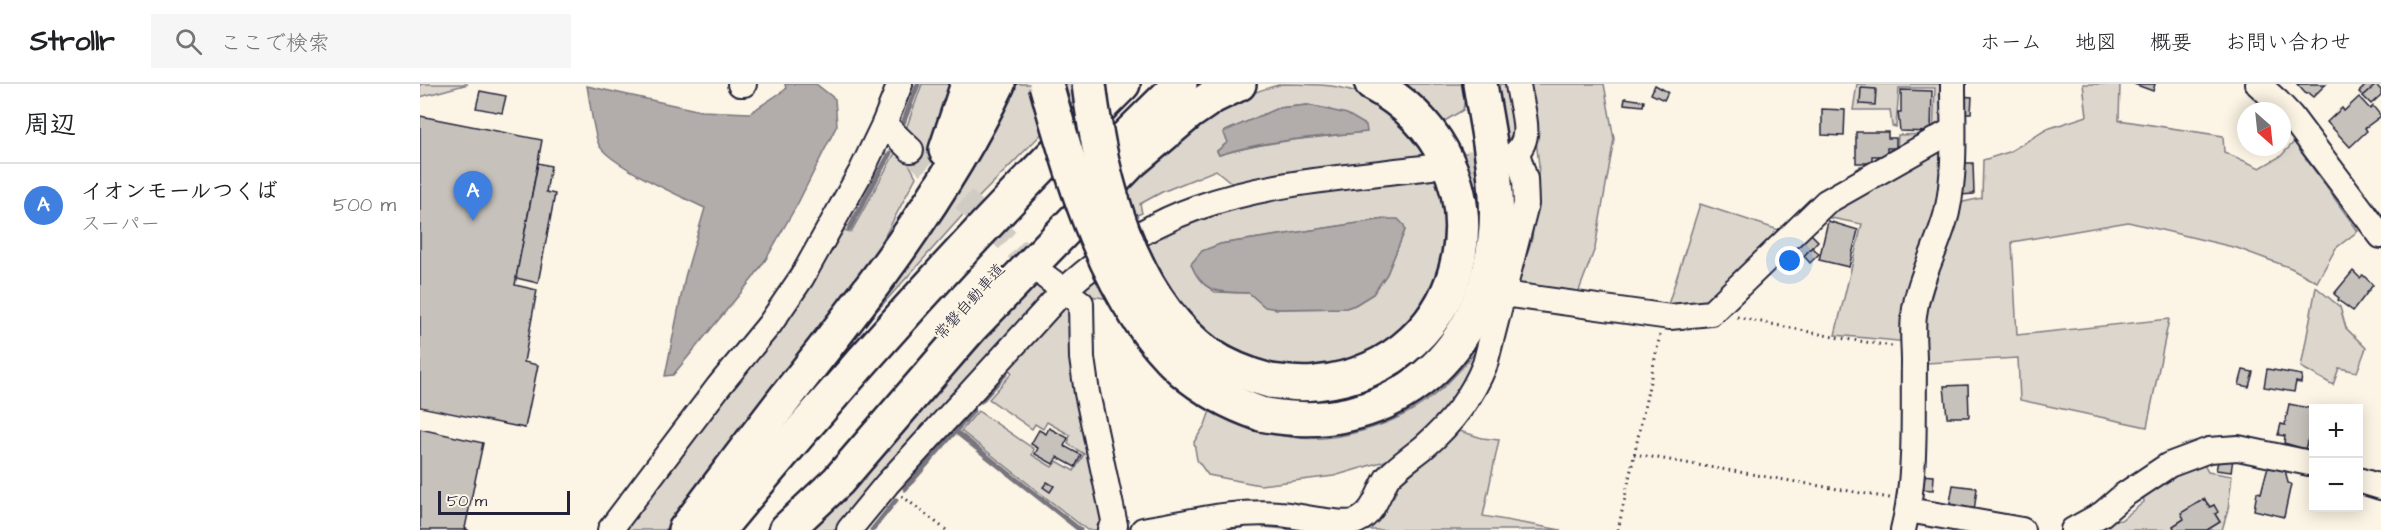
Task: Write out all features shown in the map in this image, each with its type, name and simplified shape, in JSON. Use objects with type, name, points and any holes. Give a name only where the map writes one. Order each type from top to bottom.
[{"type":"highway","points":[[895,254],[953,134],[968,84]]},
{"type":"highway","points":[[685,530],[838,333],[895,254],[940,189],[998,84]]},
{"type":"highway","points":[[1046,84],[1059,132],[1086,212],[1118,282],[1151,336],[1182,370],[1218,396],[1261,414],[1285,419],[1311,420],[1336,418],[1359,412],[1403,393],[1422,380],[1455,347],[1478,307],[1492,261],[1495,236],[1494,180],[1480,84]]},
{"type":"highway","points":[[1089,84],[1097,137],[1115,206],[1127,239],[1149,285],[1175,323],[1208,354],[1236,370],[1270,381],[1316,383],[1357,374],[1398,353],[1421,330],[1447,292],[1456,270],[1461,246],[1460,199],[1446,157],[1424,123],[1409,108],[1372,84]]},
{"type":"highway","points":[[718,530],[881,339],[992,218],[1123,84]]},
{"type":"highway","name":"常磐自動車道","points":[[772,530],[903,375],[1002,265],[1180,84]]},
{"type":"highway","points":[[786,530],[838,481],[971,327],[1122,171],[1190,112],[1239,84]]},
{"type":"street","points":[[610,530],[719,386],[770,324],[802,278],[831,228],[884,124],[900,84]]},
{"type":"street","points":[[1143,530],[1244,513],[1279,513],[1340,522],[1356,521],[1377,503],[1382,486],[1396,468],[1450,423],[1470,395],[1485,364],[1526,204],[1525,179],[1514,155],[1522,146],[1527,130],[1518,84]]},
{"type":"street","points":[[1953,84],[1952,177],[1947,211],[1935,250],[1919,286],[1914,317],[1913,470],[1906,513],[2022,530]]},
{"type":"street","points":[[2258,84],[2291,116],[2381,236]]},
{"type":"street","points":[[884,124],[911,150]]},
{"type":"street","points":[[1503,294],[1664,316],[1711,313],[1827,202],[1953,130]]},
{"type":"street","points":[[849,530],[1055,283],[1093,264],[1169,219],[1195,208],[1262,189],[1431,167]]},
{"type":"street","points":[[1055,283],[1081,303],[1082,358],[1087,393],[1115,525],[1110,530]]},
{"type":"street","points":[[2081,528],[2142,482],[2169,465],[2209,450],[2238,448],[2309,463]]},
{"type":"street","points":[[2363,482],[2381,487]]},
{"type":"path","points":[[1711,313],[1839,338],[1914,349]]},
{"type":"path","points":[[1618,530],[1664,316]]},
{"type":"path","points":[[1634,454],[1874,496],[1906,513]]},
{"type":"path","points":[[887,484],[946,530]]},
{"type":"shaded area","points":[[420,84],[468,84],[420,97]]},
{"type":"shaded area","points":[[785,84],[816,84],[835,99],[837,125],[798,203],[753,278],[673,375],[665,376],[685,277],[705,208],[631,171],[605,153],[599,145],[593,125],[587,86],[701,111],[750,113],[786,89]]},
{"type":"shaded area","points":[[922,84],[950,84],[929,153],[906,138],[907,126]]},
{"type":"shaded area","points":[[1007,84],[1091,84],[977,199],[807,389]]},
{"type":"shaded area","points":[[1282,84],[1336,87],[1373,99],[1397,117],[1432,159],[1234,185],[1216,170],[1162,192],[1140,204],[1142,213],[1132,217],[1124,191],[1175,145],[1202,123],[1243,97]],"holes":[[[1307,105],[1329,109],[1366,132],[1274,143],[1219,155],[1217,151],[1228,142],[1224,132],[1278,108]]]},
{"type":"shaded area","points":[[1380,84],[1467,84],[1463,110],[1433,128]]},
{"type":"shaded area","points":[[1491,84],[1508,84],[1514,129],[1502,154]]},
{"type":"shaded area","points":[[1529,84],[1604,84],[1614,139],[1595,248],[1577,296],[1516,289],[1532,238],[1539,165]]},
{"type":"shaded area","points":[[1857,84],[1947,84],[1944,130],[1890,156],[1889,150],[1897,149],[1898,135],[1933,134],[1935,88],[1899,88],[1896,127],[1892,126],[1890,110],[1853,110]]},
{"type":"shaded area","points":[[2083,84],[2120,84],[2119,120],[2223,136],[2224,152],[2260,168],[2281,156],[2291,156],[2291,145],[2294,142],[2358,231],[2336,248],[2317,282],[2291,268],[2237,248],[2128,222],[2012,242],[2017,335],[2169,319],[2147,427],[2020,400],[2018,358],[1926,363],[1924,322],[1959,203],[1982,198],[1983,160],[2009,152],[2047,129],[2087,116]]},
{"type":"shaded area","points":[[1308,105],[1347,114],[1366,125],[1367,132],[1274,142],[1219,155],[1217,151],[1228,142],[1223,132],[1278,108]]},
{"type":"shaded area","points":[[1942,142],[1943,189],[1908,342],[1835,335],[1862,224],[1826,217],[1840,204]]},
{"type":"shaded area","points":[[895,153],[907,160],[916,177],[878,249],[837,308],[665,530],[623,530],[803,296],[844,230],[851,232]]},
{"type":"shaded area","points":[[1461,153],[1467,153],[1480,177],[1480,207],[1476,239]]},
{"type":"shaded area","points":[[1889,156],[1875,163],[1875,159]]},
{"type":"shaded area","points":[[1873,164],[1859,171],[1860,166]]},
{"type":"shaded area","points":[[1438,177],[1445,192],[1449,242],[1435,290],[1406,330],[1338,371],[1271,370],[1218,346],[1179,311],[1143,245],[1177,227],[1213,213],[1249,203],[1286,195]],"holes":[[[1385,219],[1405,230],[1387,274],[1373,294],[1346,308],[1278,309],[1265,306],[1249,293],[1215,292],[1204,284],[1220,244]]]},
{"type":"shaded area","points":[[1700,204],[1785,232],[1708,308],[1666,311]]},
{"type":"shaded area","points":[[1385,219],[1398,219],[1404,225],[1405,230],[1387,274],[1373,294],[1346,308],[1278,309],[1265,307],[1249,293],[1222,292],[1207,287],[1191,264],[1202,251],[1220,244]]},
{"type":"shaded area","points":[[1099,273],[1111,299],[1083,295],[1078,290]]},
{"type":"shaded area","points":[[1038,281],[1044,292],[1044,299],[838,530],[812,530]]},
{"type":"shaded area","points":[[2316,287],[2340,307],[2346,328],[2366,348],[2357,372],[2339,368],[2333,385],[2301,367]]},
{"type":"shaded area","points":[[1066,302],[1072,309],[1109,523],[1103,530],[1087,530],[961,431],[978,411],[1034,449],[1032,455],[1052,467],[1057,461],[1074,471],[1084,454],[1068,444],[1070,435],[1047,422],[1043,429],[1035,424],[1032,429],[989,399],[1012,373],[1007,367]]},
{"type":"shaded area","points":[[1480,346],[1473,370],[1450,405],[1395,458],[1334,476],[1260,485],[1208,475],[1197,460],[1194,442],[1205,425],[1212,405],[1251,425],[1276,434],[1296,438],[1340,436],[1384,423],[1424,403],[1451,380]]},
{"type":"shaded area","points":[[1457,430],[1482,438],[1499,440],[1483,516],[1561,530],[1359,530],[1394,496],[1402,476],[1429,459]]},
{"type":"shaded area","points":[[2202,461],[2208,472],[2232,476],[2228,510],[2222,530],[2207,530],[2220,522],[2215,514],[2214,505],[2210,507],[2204,499],[2182,513],[2184,519],[2173,526],[2175,530],[2104,530],[2102,526],[2107,521],[2121,520],[2144,502],[2143,494],[2176,472]]},
{"type":"building","points":[[2134,84],[2155,84],[2153,91]]},
{"type":"building","points":[[2297,84],[2326,84],[2313,97],[2306,94]]},
{"type":"building","points":[[2367,84],[2376,85],[2363,96],[2359,92]]},
{"type":"building","points":[[1655,85],[1668,92],[1664,100],[1651,94]]},
{"type":"building","points":[[2376,85],[2381,90],[2381,95],[2371,104],[2363,96]]},
{"type":"building","points":[[1861,88],[1876,89],[1875,105],[1860,104]]},
{"type":"building","points":[[1901,90],[1932,91],[1931,132],[1900,131],[1898,112],[1901,112]]},
{"type":"building","points":[[480,91],[506,96],[502,113],[476,108]]},
{"type":"building","points":[[1961,96],[1972,97],[1971,113],[1960,113]]},
{"type":"building","points":[[2359,97],[2370,109],[2373,106],[2381,116],[2365,128],[2367,131],[2350,147],[2327,122]]},
{"type":"building","points":[[1625,98],[1644,101],[1643,106],[1624,104]]},
{"type":"building","points":[[1822,109],[1845,110],[1844,136],[1822,135]]},
{"type":"building","points":[[420,116],[542,140],[515,285],[537,290],[524,362],[538,365],[525,428],[420,407]]},
{"type":"building","points":[[1856,132],[1888,132],[1888,138],[1896,138],[1896,148],[1887,148],[1887,156],[1872,156],[1872,163],[1856,163]]},
{"type":"building","points":[[538,163],[551,166],[546,192],[555,194],[538,283],[516,278]]},
{"type":"building","points":[[1959,163],[1973,163],[1974,194],[1960,195]]},
{"type":"building","points":[[1828,221],[1858,230],[1849,267],[1819,260]]},
{"type":"building","points":[[1807,230],[1818,241],[1802,258],[1791,248]]},
{"type":"building","points":[[1812,247],[1819,254],[1810,263],[1804,256]]},
{"type":"building","points":[[2353,271],[2360,278],[2363,275],[2373,285],[2353,311],[2338,300],[2339,298],[2334,294]]},
{"type":"building","points":[[2267,369],[2302,375],[2301,383],[2296,382],[2294,392],[2264,387]]},
{"type":"building","points":[[2243,370],[2253,372],[2249,387],[2239,385]]},
{"type":"building","points":[[1968,385],[1969,417],[1947,417],[1944,386]]},
{"type":"building","points":[[2289,404],[2309,408],[2309,436],[2305,449],[2284,443],[2285,436],[2278,435],[2281,424],[2285,425]]},
{"type":"building","points":[[1049,428],[1068,438],[1064,446],[1081,455],[1075,467],[1057,457],[1053,464],[1035,454],[1038,448],[1031,444],[1039,430],[1046,434]]},
{"type":"building","points":[[420,429],[483,443],[465,528],[468,530],[420,530]]},
{"type":"building","points":[[2219,457],[2233,459],[2231,472],[2216,470]]},
{"type":"building","points":[[2271,466],[2285,469],[2288,483],[2291,484],[2284,517],[2254,510],[2257,492],[2261,493],[2267,470]]},
{"type":"building","points":[[1919,475],[1934,476],[1933,490],[1918,489]]},
{"type":"building","points":[[1047,482],[1054,486],[1050,492],[1043,487]]},
{"type":"building","points":[[1953,485],[1977,488],[1974,512],[1949,508]]},
{"type":"building","points":[[2204,499],[2210,507],[2214,505],[2218,512],[2215,514],[2220,522],[2207,530],[2175,530],[2173,526],[2184,519],[2181,513]]},
{"type":"waterway","points":[[902,126],[918,84]]},
{"type":"waterway","points":[[849,229],[890,153]]},
{"type":"waterway","points":[[981,401],[1006,373]]},
{"type":"waterway","points":[[905,489],[973,411]]},
{"type":"waterway","points":[[955,431],[1080,530]]},
{"type":"waterway","points":[[872,530],[896,500]]},
{"type":"waterway","points":[[1262,525],[1301,529]]},
{"type":"waterway","points":[[1216,530],[1241,526]]},
{"type":"tunnel","points":[[911,150],[1044,275]]},
{"type":"tunnel","points":[[1432,167],[1507,158]]},
{"type":"place","name":"イオンモールつくば","points":[[473,221]]}]
